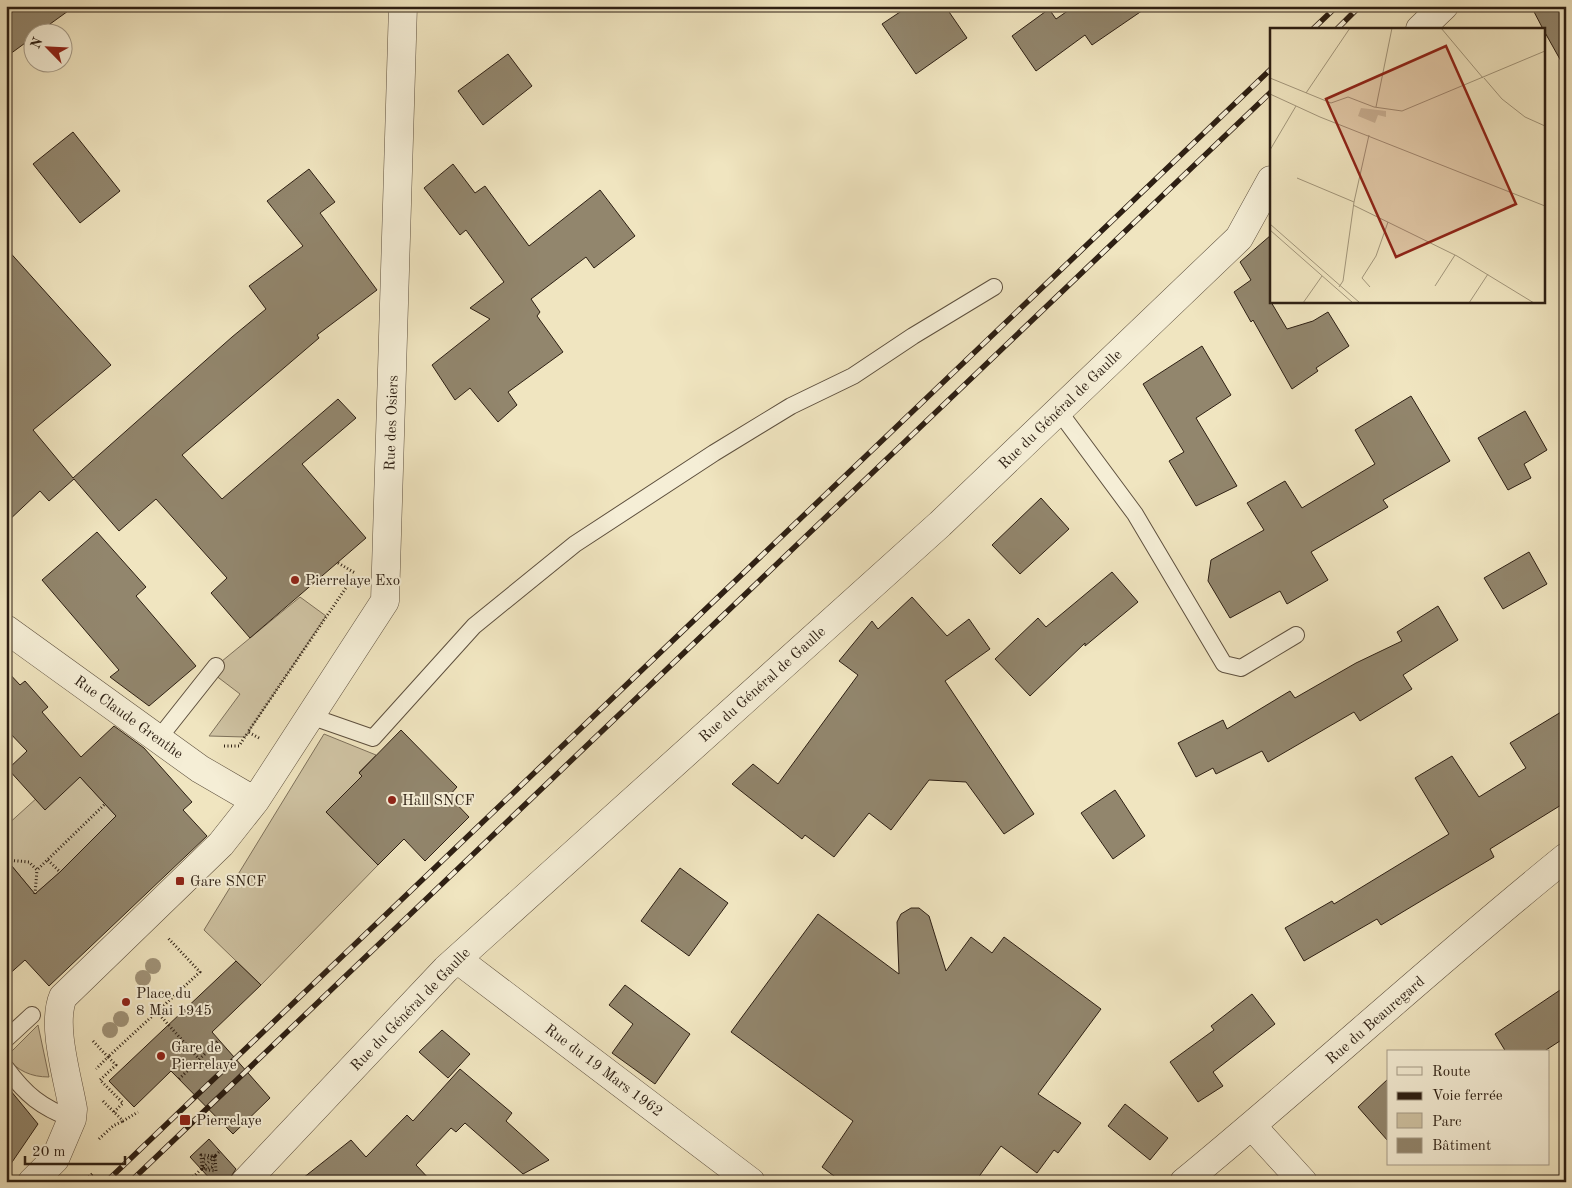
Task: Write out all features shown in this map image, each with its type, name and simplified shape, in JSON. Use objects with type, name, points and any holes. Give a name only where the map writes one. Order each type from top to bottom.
[{"type":"street","name":"Rue des Osiers","points":[[255,802],[385,601],[403,6]]},
{"type":"street","points":[[1421,28],[1444,6]]},
{"type":"street","name":"Rue du Général de Gaulle","points":[[245,1182],[446,969],[940,524],[1239,238],[1270,182]]},
{"type":"street","name":"Rue Claude Grenthe","points":[[6,629],[200,769],[255,802]]},
{"type":"street","points":[[32,1182],[55,1159],[72,1119],[73,1109],[62,1054],[58,1018],[63,997],[220,844],[255,802]]},
{"type":"street","name":"Rue du Beauregard","points":[[1184,1182],[1252,1126],[1512,900],[1566,857]]},
{"type":"street","name":"Rue du 19 Mars 1962","points":[[457,959],[751,1182]]},
{"type":"street","points":[[1252,1126],[1303,1182]]},
{"type":"lane","points":[[310,716],[373,738],[474,626],[575,544],[790,406],[853,376],[913,336],[994,287]]},
{"type":"lane","points":[[1058,410],[1135,514],[1224,664],[1241,668],[1296,635]]},
{"type":"lane","points":[[159,738],[216,666]]},
{"type":"lane","points":[[6,1039],[32,1015]]},
{"type":"lane","points":[[6,1068],[19,1086],[31,1098],[56,1113],[72,1119]]},
{"type":"path","points":[[286,754],[248,732],[356,574],[338,563]]},
{"type":"path","points":[[35,894],[37,870],[105,804]]},
{"type":"path","points":[[7,860],[29,862],[37,870]]},
{"type":"path","points":[[48,860],[60,872]]},
{"type":"path","points":[[114,1112],[123,1103],[100,1080],[116,1065],[108,1057],[200,972],[164,934]]},
{"type":"path","points":[[157,1012],[200,1059]]},
{"type":"path","points":[[179,1079],[219,1040]]},
{"type":"path","points":[[110,1107],[123,1120]]},
{"type":"path","points":[[112,1126],[138,1112]]},
{"type":"path","points":[[188,1182],[220,1151]]},
{"type":"path","points":[[202,1169],[201,1155],[215,1156]]},
{"type":"path","points":[[202,1169],[216,1171],[215,1156]]},
{"type":"path","points":[[84,1182],[93,1173]]},
{"type":"green space","points":[[300,597],[326,616],[245,737],[209,736],[240,694],[215,675],[216,666]]},
{"type":"green space","points":[[324,734],[376,755],[359,772],[362,776],[326,812],[378,865],[261,985],[204,930]]},
{"type":"green space","points":[[71,767],[116,816],[35,894],[6,859],[6,826]]},
{"type":"green space","points":[[38,1025],[49,1077],[36,1076],[25,1072],[6,1057]]},
{"type":"building","points":[[6,6],[75,6],[53,22],[22,22],[22,45],[6,57]]},
{"type":"building","points":[[909,6],[945,6],[967,38],[916,74],[882,24]]},
{"type":"building","points":[[1066,6],[1149,6],[1092,45],[1085,35],[1036,71],[1012,36],[1049,9],[1056,19],[1069,10]]},
{"type":"building","points":[[1531,6],[1566,6],[1566,70],[1544,28]]},
{"type":"building","points":[[508,54],[532,86],[483,125],[458,91]]},
{"type":"building","points":[[73,132],[120,191],[80,223],[33,164]]},
{"type":"building","points":[[453,164],[475,193],[485,186],[529,246],[600,190],[635,236],[594,268],[586,257],[531,299],[540,312],[537,316],[563,352],[508,392],[517,405],[498,422],[470,388],[455,400],[432,365],[490,319],[470,308],[504,282],[466,230],[460,235],[424,188]]},
{"type":"building","points":[[309,169],[335,202],[320,213],[377,290],[317,335],[319,338],[182,455],[222,499],[338,399],[356,418],[302,464],[366,538],[250,638],[211,593],[227,578],[156,499],[119,531],[74,479],[49,501],[40,491],[6,523],[6,248],[111,365],[33,430],[73,478],[266,309],[249,286],[303,246],[267,201]]},
{"type":"building","points":[[1270,236],[1270,302],[1287,329],[1313,321],[1328,312],[1349,346],[1316,368],[1318,371],[1292,389],[1253,320],[1251,322],[1234,292],[1251,280],[1240,262]]},
{"type":"building","points":[[1202,346],[1231,395],[1196,418],[1237,486],[1196,506],[1169,461],[1184,452],[1143,384]]},
{"type":"building","points":[[1411,396],[1450,461],[1383,500],[1388,507],[1311,552],[1328,580],[1287,604],[1280,591],[1230,618],[1208,581],[1211,560],[1264,530],[1247,503],[1285,481],[1302,508],[1375,464],[1355,430]]},
{"type":"building","points":[[1525,411],[1547,450],[1524,464],[1531,478],[1508,490],[1478,438]]},
{"type":"building","points":[[1041,498],[1069,529],[1020,574],[992,545]]},
{"type":"building","points":[[97,532],[146,587],[136,596],[196,666],[149,706],[110,677],[119,670],[42,580]]},
{"type":"building","points":[[1529,552],[1547,584],[1503,609],[1484,578]]},
{"type":"building","points":[[1112,572],[1138,602],[1085,646],[1085,643],[1030,696],[995,659],[1038,618],[1046,627]]},
{"type":"building","points":[[912,597],[947,636],[969,619],[990,649],[945,681],[1034,814],[1004,834],[966,782],[929,780],[891,830],[869,813],[834,857],[805,835],[802,839],[732,784],[753,764],[778,784],[858,675],[839,661],[872,621],[878,629]]},
{"type":"building","points":[[1438,606],[1458,640],[1403,675],[1412,689],[1360,721],[1354,712],[1268,762],[1262,751],[1216,774],[1213,768],[1196,777],[1178,743],[1223,720],[1227,729],[1290,691],[1295,698],[1356,663],[1402,641],[1397,632]]},
{"type":"building","points":[[6,670],[20,685],[25,681],[48,707],[42,712],[81,757],[114,726],[144,748],[192,802],[183,810],[207,836],[49,986],[25,960],[6,977],[6,859],[35,894],[116,816],[80,777],[45,810],[8,769],[27,751],[6,729]]},
{"type":"building","points":[[1566,709],[1566,802],[1490,849],[1494,857],[1381,925],[1377,919],[1304,961],[1285,928],[1332,901],[1334,904],[1449,834],[1415,778],[1452,756],[1479,797],[1526,768],[1510,743]]},
{"type":"building","name":"Hall SNCF","points":[[401,730],[457,787],[449,796],[469,817],[425,861],[404,839],[378,865],[326,812],[362,776],[359,773]]},
{"type":"building","points":[[1115,790],[1145,836],[1113,859],[1081,813]]},
{"type":"building","points":[[680,868],[728,903],[689,956],[641,921]]},
{"type":"building","points":[[911,908],[919,908],[929,916],[946,971],[971,937],[992,953],[1004,937],[1101,1009],[1038,1094],[1081,1123],[1058,1153],[1054,1150],[1037,1173],[1001,1146],[975,1182],[842,1182],[822,1167],[853,1121],[731,1032],[818,914],[899,974],[897,922],[901,914]]},
{"type":"building","points":[[236,961],[261,985],[212,1032],[270,1098],[233,1134],[171,1071],[134,1107],[109,1081]]},
{"type":"building","points":[[625,985],[690,1034],[655,1084],[612,1053],[633,1024],[609,1005]]},
{"type":"building","points":[[1566,986],[1566,1037],[1546,1050],[1505,1050],[1495,1034]]},
{"type":"building","points":[[1252,994],[1275,1024],[1213,1072],[1223,1086],[1198,1102],[1170,1062],[1214,1030],[1211,1026]]},
{"type":"building","points":[[442,1030],[470,1054],[448,1078],[419,1052]]},
{"type":"building","points":[[460,1069],[512,1113],[506,1121],[549,1160],[523,1174],[465,1123],[456,1132],[451,1128],[416,1165],[432,1182],[298,1182],[351,1140],[366,1157],[407,1115],[413,1121]]},
{"type":"building","points":[[1387,1080],[1387,1140],[1358,1107]]},
{"type":"building","points":[[6,1085],[38,1124],[6,1171]]},
{"type":"building","points":[[1125,1104],[1168,1138],[1150,1160],[1108,1126]]},
{"type":"building","points":[[209,1139],[236,1169],[230,1178],[230,1182],[213,1182],[190,1157]]},
{"type":"railway","points":[[1314,28],[1337,6]]},
{"type":"railway","points":[[1338,28],[1360,6]]},
{"type":"railway","points":[[106,1182],[1270,70]]},
{"type":"railway","points":[[130,1182],[1270,93]]},
{"type":"place","name":"Pierrelaye Exo","points":[[295,580]]},
{"type":"place","name":"Hall SNCF","points":[[392,800]]},
{"type":"place","name":"Gare SNCF","points":[[180,881]]},
{"type":"place","name":"Place du 8 Mai 1945","points":[[126,1002]]},
{"type":"place","name":"Gare de Pierrelaye","points":[[161,1056]]},
{"type":"place","name":"Pierrelaye","points":[[185,1120]]}]
